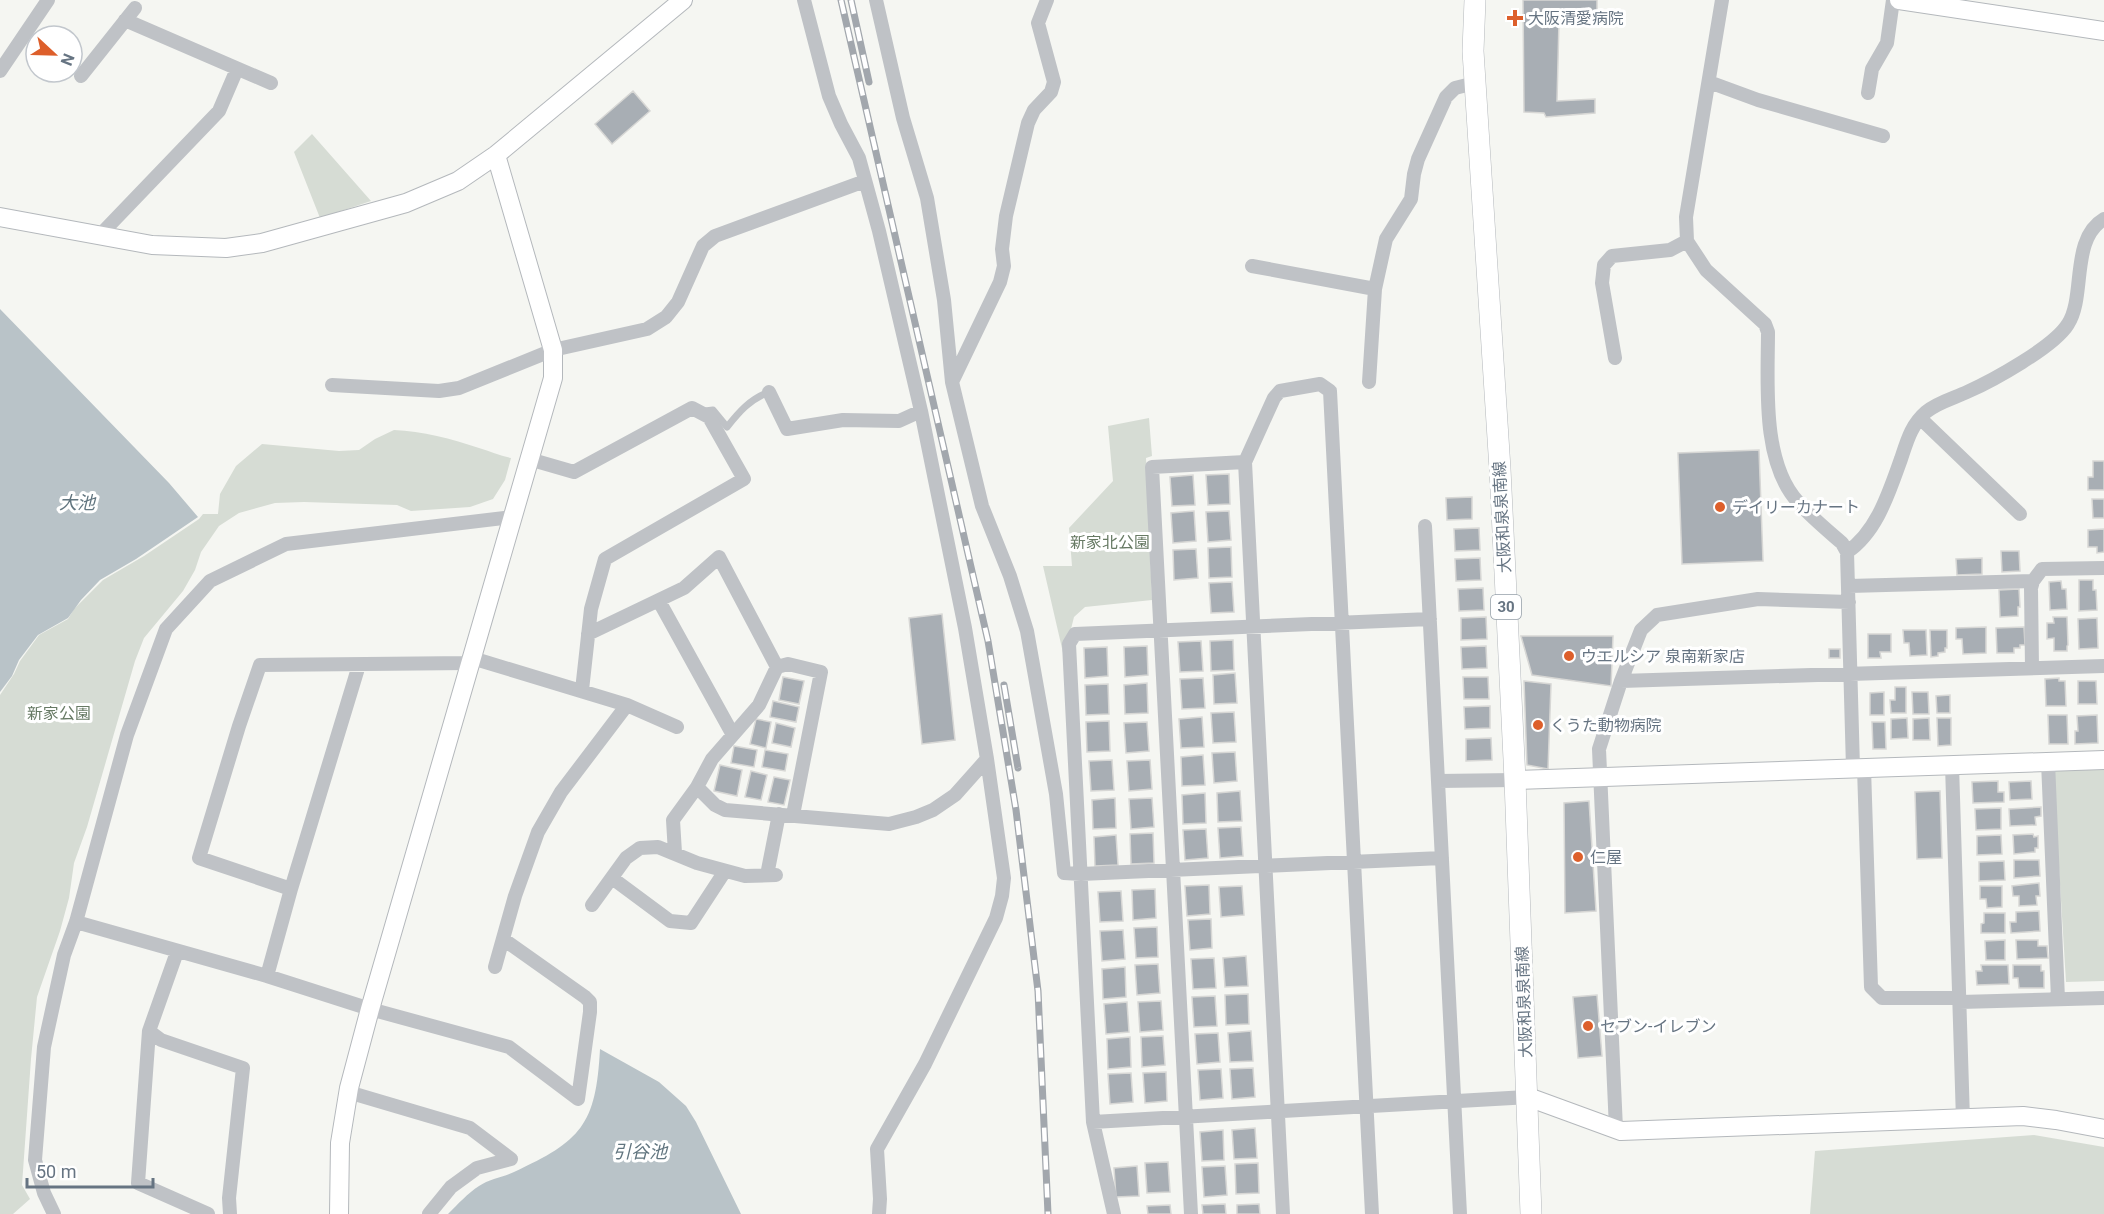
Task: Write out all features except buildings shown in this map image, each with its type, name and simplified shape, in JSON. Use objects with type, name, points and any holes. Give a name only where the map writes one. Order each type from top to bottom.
[{"type":"main road","name":"大阪和泉泉南線","points":[[1475,0],[1473,51],[1500,469],[1515,780],[1531,1214]]},
{"type":"street","points":[[0,71],[48,0]]},
{"type":"street","points":[[0,217],[152,245],[226,248],[262,243],[406,203],[458,181],[496,155],[683,0]]},
{"type":"street","points":[[804,0],[830,96],[841,124],[859,158],[866,181],[921,411],[965,628],[1004,878],[996,918],[926,1064],[877,1149],[879,1214]]},
{"type":"street","points":[[876,0],[903,118],[927,198],[944,300],[952,382],[982,506],[1010,576],[1027,631],[1056,794],[1064,873],[1442,858]]},
{"type":"street","points":[[952,382],[1000,282],[1004,267],[1002,249],[1006,216],[1028,123],[1034,110],[1051,92],[1054,82],[1038,23],[1047,0]]},
{"type":"street","points":[[1722,0],[1686,217],[1687,241],[1706,270],[1765,324],[1768,332],[1767,409],[1773,446],[1783,479],[1797,501],[1842,543],[1847,552],[1851,674],[1870,987],[1882,998],[1960,1000],[2104,998]]},
{"type":"street","points":[[1868,93],[1872,69],[1887,43],[1893,0]]},
{"type":"street","points":[[1899,0],[1985,6],[2104,31]]},
{"type":"street","points":[[84,72],[135,8]]},
{"type":"street","points":[[125,20],[271,83]]},
{"type":"street","points":[[100,235],[219,111],[237,69]]},
{"type":"street","points":[[1709,82],[1758,100],[1883,136]]},
{"type":"street","points":[[1369,382],[1375,289],[1386,239],[1411,199],[1418,159],[1446,97],[1455,88],[1475,83]]},
{"type":"street","points":[[339,1214],[340,1143],[348,1092],[553,378],[553,350],[496,155]]},
{"type":"street","points":[[332,385],[440,391],[459,388],[553,350],[647,329],[666,317],[678,302],[704,246],[715,236],[866,181]]},
{"type":"street","points":[[1847,552],[1858,545],[1867,534],[1880,511],[1912,427],[1920,418],[1928,410],[1991,381],[2041,349],[2067,326],[2072,316],[2083,253],[2090,233],[2104,219]]},
{"type":"street","points":[[1615,358],[1602,283],[1604,265],[1612,256],[1670,250],[1687,241]]},
{"type":"street","points":[[1252,267],[1375,289]]},
{"type":"street","points":[[1283,1214],[1245,462],[1274,398],[1280,391],[1320,384],[1330,391],[1372,1214]]},
{"type":"street","points":[[769,392],[788,429],[843,420],[899,421],[921,411]]},
{"type":"street","points":[[529,459],[574,472],[692,408],[710,417],[744,479],[605,559],[591,609],[582,690]]},
{"type":"street","points":[[1920,418],[2020,514]]},
{"type":"street","points":[[1191,1214],[1152,467],[1245,462]]},
{"type":"street","points":[[54,1214],[44,1194],[35,1160],[44,1047],[64,955],[76,922],[127,735],[166,629],[210,581],[286,544],[512,517]]},
{"type":"street","points":[[1425,526],[1460,1214]]},
{"type":"street","points":[[588,634],[684,588],[719,557],[777,667]]},
{"type":"street","points":[[2031,668],[2031,588],[2033,581],[2042,569],[2104,568]]},
{"type":"street","points":[[1849,586],[2033,581]]},
{"type":"street","points":[[1616,1129],[1599,749],[1621,681],[1641,630],[1657,615],[1758,599],[1849,602]]},
{"type":"street","points":[[659,601],[733,735]]},
{"type":"street","points":[[1114,1214],[1093,1122],[1069,644],[1075,634],[1430,619]]},
{"type":"street","points":[[291,889],[199,858],[260,665],[358,665],[471,660],[582,690],[627,705],[676,727]]},
{"type":"street","points":[[592,905],[626,858],[640,848],[658,847],[697,863],[745,876],[772,875],[821,672],[788,664],[777,667],[759,705],[712,759],[697,787],[673,820],[675,853]]},
{"type":"street","points":[[267,976],[358,665]]},
{"type":"street","points":[[1621,681],[2104,666]]},
{"type":"street","points":[[495,967],[515,896],[538,832],[561,792],[627,705]]},
{"type":"street","points":[[697,787],[715,805],[725,810],[888,824],[933,810],[955,795],[987,759]]},
{"type":"street","points":[[1438,781],[2104,760]]},
{"type":"street","points":[[2048,762],[2058,999]]},
{"type":"street","points":[[1952,765],[1963,1120]]},
{"type":"street","points":[[612,878],[670,921],[692,923],[725,871]]},
{"type":"street","points":[[76,922],[267,976],[370,1009],[509,1047],[578,1099],[590,1002],[503,939]]},
{"type":"street","points":[[177,952],[149,1031],[138,1183],[208,1214]]},
{"type":"street","points":[[149,1031],[161,1040],[243,1068],[229,1198],[230,1214]]},
{"type":"street","points":[[348,1092],[471,1128],[511,1159],[477,1168],[451,1187],[429,1214]]},
{"type":"street","points":[[1093,1122],[1527,1097],[1616,1129],[1633,1130],[1963,1120],[2023,1116],[2104,1129]]},
{"type":"lane","points":[[699,412],[713,410],[727,427],[744,407],[757,397],[769,392]]},
{"type":"green space","points":[[312,134],[371,201],[320,218],[294,152]]},
{"type":"green space","name":"新家北公園","points":[[1149,418],[1152,456],[1146,458],[1152,600],[1085,607],[1074,617],[1064,657],[1043,566],[1072,566],[1069,528],[1113,481],[1108,426]]},
{"type":"green space","name":"新家公園","points":[[394,430],[437,436],[511,458],[505,480],[493,499],[470,507],[411,511],[397,505],[304,502],[275,503],[239,513],[219,526],[201,552],[195,570],[183,591],[144,638],[74,863],[69,898],[60,931],[37,997],[22,1185],[30,1199],[13,1214],[0,1214],[0,695],[39,635],[68,619],[74,609],[103,580],[144,556],[203,514],[218,514],[220,494],[236,466],[262,444],[339,451],[359,450]]},
{"type":"green space","points":[[2104,767],[2104,981],[2066,982],[2053,769]]},
{"type":"green space","points":[[2034,1135],[2104,1147],[2104,1214],[1810,1214],[1815,1151]]},
{"type":"water","name":"大池","points":[[0,309],[169,483],[198,517],[136,559],[100,580],[68,618],[38,635],[19,660],[12,676],[0,692]]},
{"type":"water","name":"引谷池","points":[[600,1049],[659,1082],[686,1106],[741,1214],[448,1214],[467,1195],[483,1184],[537,1161],[570,1139],[581,1127],[589,1113],[598,1075]]},
{"type":"railway","points":[[841,0],[988,641],[1016,810],[1038,991],[1048,1214]]},
{"type":"railway","points":[[851,0],[869,82]]},
{"type":"railway","points":[[1004,685],[1018,768]]},
{"type":"place","name":"大阪清愛病院","points":[[1515,18]]},
{"type":"place","name":"デイリーカナート","points":[[1720,507]]},
{"type":"place","name":"ウエルシア 泉南新家店","points":[[1569,656]]},
{"type":"place","name":"くうた動物病院","points":[[1538,725]]},
{"type":"place","name":"仁屋","points":[[1578,857]]},
{"type":"place","name":"セブン-イレブン","points":[[1588,1026]]}]
